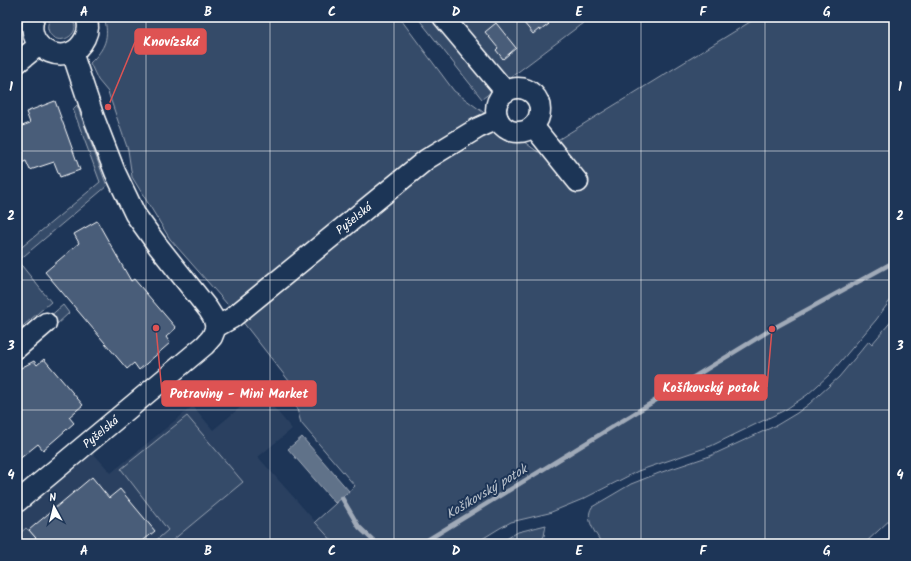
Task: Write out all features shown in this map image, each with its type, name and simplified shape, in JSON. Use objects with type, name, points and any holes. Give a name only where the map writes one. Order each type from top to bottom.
[{"type":"street","points":[[34,17],[32,27],[39,45],[49,52],[57,54],[72,52],[83,44],[88,32],[88,19],[86,17]]},
{"type":"street","points":[[452,20],[506,92]]},
{"type":"street","points":[[17,63],[39,45]]},
{"type":"street","points":[[72,52],[94,118],[115,172],[135,214],[158,246],[208,309],[213,317],[216,327]]},
{"type":"street","points":[[518,88],[524,88],[534,94],[540,105],[540,110],[537,122],[533,126],[522,131],[511,130],[501,124],[498,119],[496,108],[498,101],[506,92],[518,88]]},
{"type":"street","name":"Pyšelská","points":[[17,502],[205,345],[212,337],[216,327],[232,318],[427,159],[478,128],[498,119]]},
{"type":"street","points":[[533,126],[578,182]]},
{"type":"street","points":[[17,348],[46,323]]},
{"type":"shaded area","points":[[52,17],[71,17],[75,24],[72,35],[67,38],[56,39],[51,35],[48,26]]},
{"type":"shaded area","points":[[104,17],[399,17],[454,91],[538,152],[758,17],[894,17],[894,297],[829,375],[807,395],[785,410],[711,446],[638,471],[583,499],[549,513],[511,522],[474,544],[335,544],[315,522],[355,486],[301,423],[289,381],[242,321],[170,239],[132,177],[128,150],[108,92],[98,80],[90,63],[103,48],[105,42],[106,24]]},
{"type":"shaded area","points":[[417,17],[591,17],[482,99]]},
{"type":"shaded area","points":[[77,105],[107,186],[18,261],[51,302],[17,331],[17,251],[100,182],[73,109]]},
{"type":"shaded area","points":[[63,305],[69,313],[56,325],[49,317]]},
{"type":"shaded area","points":[[894,318],[894,516],[864,544],[602,544],[590,522],[589,517],[592,507],[631,484],[710,456],[777,425],[797,413],[839,377],[869,341],[872,344]]},
{"type":"shaded area","points":[[260,391],[292,429],[258,457],[335,544],[17,544],[17,494],[82,441],[111,473],[193,406],[213,430]]},
{"type":"shaded area","points":[[187,416],[243,482],[173,540],[176,544],[152,544],[168,530],[121,469]]},
{"type":"shaded area","points":[[302,437],[349,491],[335,503],[288,449]]},
{"type":"shaded area","points":[[546,525],[544,536],[539,544],[498,544],[518,532]]},
{"type":"shaded area","points":[[26,528],[41,544],[17,544],[17,536]]},
{"type":"building","points":[[519,17],[554,17],[547,22],[549,24],[533,34]]},
{"type":"building","points":[[496,23],[516,48],[503,59],[496,50],[498,48],[485,32]]},
{"type":"building","points":[[55,101],[80,170],[60,177],[54,162],[30,170],[26,161],[17,165],[17,128],[30,123],[26,112]]},
{"type":"building","points":[[97,221],[131,281],[134,279],[176,328],[166,337],[170,343],[139,370],[134,363],[127,369],[45,272],[79,243],[74,234]]},
{"type":"building","points":[[44,359],[83,405],[69,417],[74,423],[43,450],[38,444],[17,461],[17,370],[34,361],[37,365]]},
{"type":"building","points":[[92,477],[109,498],[120,489],[155,531],[139,544],[41,544],[29,530]]},
{"type":"waterway","name":"Košíkovský potok","points":[[421,544],[772,329],[894,262]]},
{"type":"waterway","points":[[342,498],[359,527],[377,544]]},
{"type":"place","name":"Knovízská","points":[[108,107]]},
{"type":"place","name":"Potraviny - Mini Market","points":[[156,328]]},
{"type":"place","name":"Košíkovský potok","points":[[772,329]]}]
